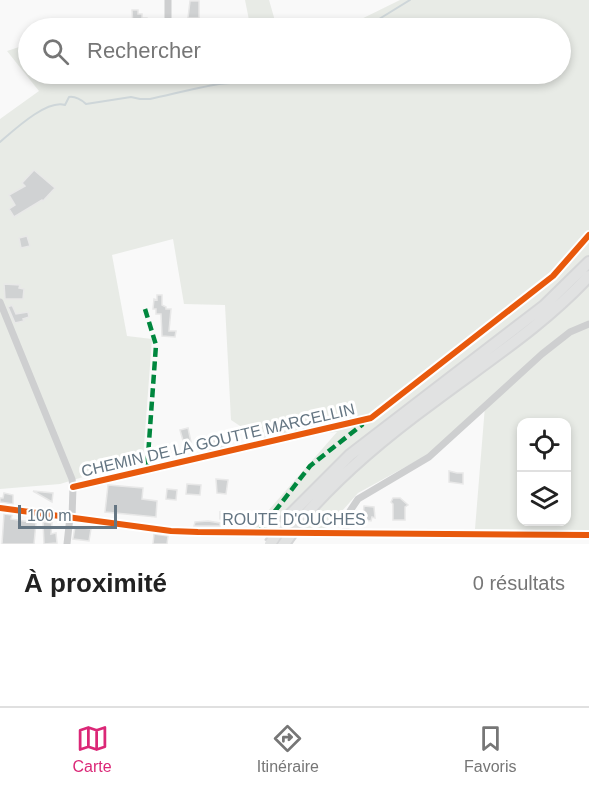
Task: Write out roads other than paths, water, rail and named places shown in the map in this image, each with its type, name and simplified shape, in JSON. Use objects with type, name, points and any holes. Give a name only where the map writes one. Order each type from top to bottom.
[{"type":"main road","points":[[270,544],[288,518],[350,455],[544,306],[589,262]]},
{"type":"main road","points":[[284,544],[322,495],[382,441],[515,341],[589,276]]},
{"type":"street","points":[[168,0],[168,18]]},
{"type":"street","name":"CHEMIN DE LA GOUTTE MARCELLIN","points":[[73,487],[372,418],[553,276],[589,235]]},
{"type":"street","points":[[0,302],[73,487],[67,544]]},
{"type":"street","points":[[345,532],[350,511],[358,499],[369,490],[429,457],[542,354],[570,332],[589,324]]},
{"type":"street","name":"ROUTE D'OUCHES","points":[[0,508],[189,532],[589,535]]},
{"type":"street","points":[[519,544],[520,534]]},
{"type":"waterway","points":[[381,18],[410,0]]},
{"type":"waterway","points":[[0,142],[40,111],[58,104],[65,105],[69,97],[74,97],[86,104],[131,97],[150,99],[219,84]]}]
